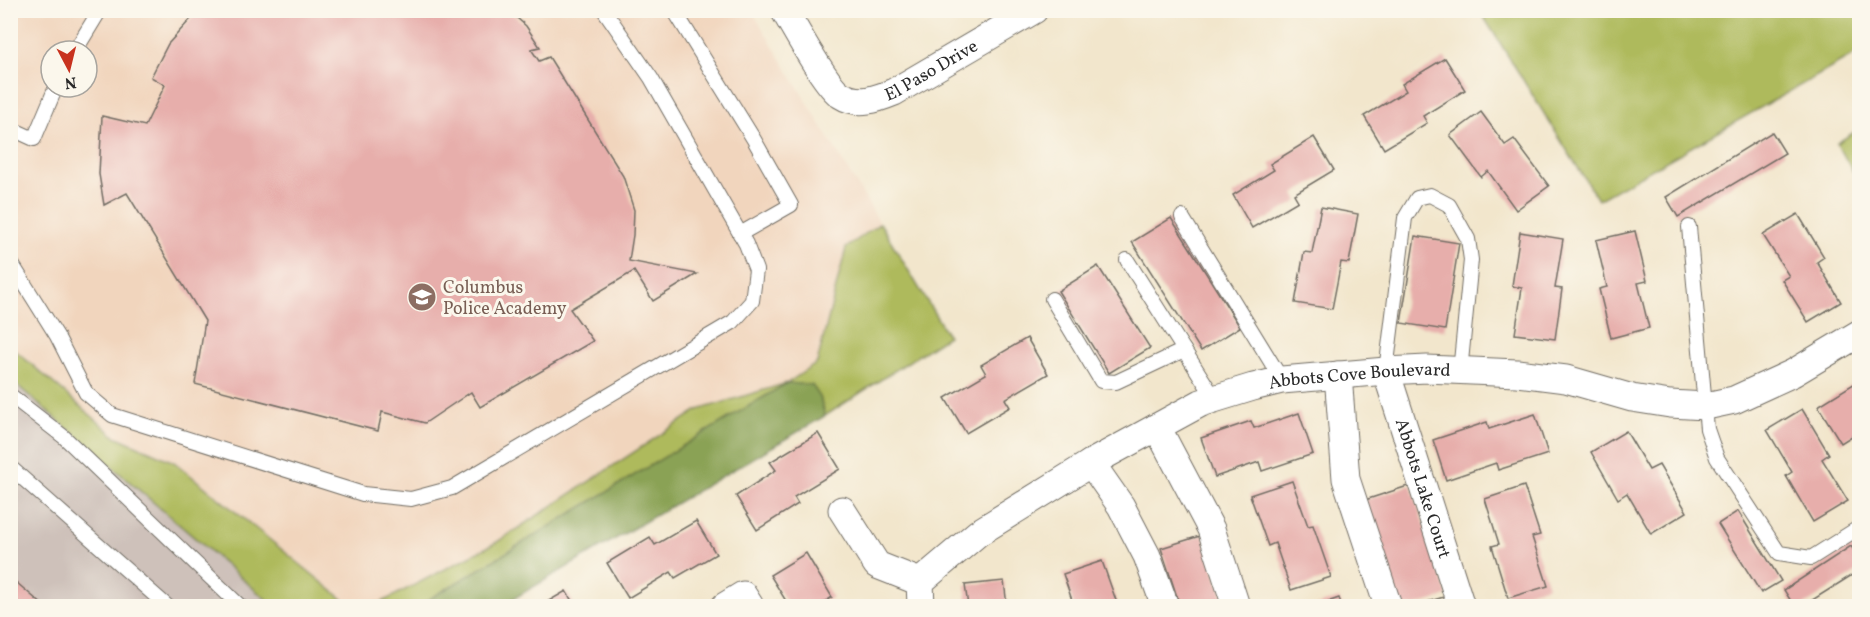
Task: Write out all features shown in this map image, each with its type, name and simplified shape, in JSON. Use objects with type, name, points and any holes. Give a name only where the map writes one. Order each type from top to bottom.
[{"type":"street","name":"El Paso Drive","points":[[784,10],[829,83],[841,95],[856,100],[876,100],[894,92],[1034,10]]},
{"type":"street","name":"Abbots Cove Boulevard","points":[[921,594],[978,533],[1091,463],[1201,403],[1282,380],[1427,369],[1517,373],[1566,379],[1632,398],[1670,404],[1706,406],[1734,400],[1793,373],[1860,333]]},
{"type":"street","name":"Abbots Lake Court","points":[[1386,371],[1461,606]]},
{"type":"street","points":[[1338,375],[1346,478],[1388,606]]},
{"type":"street","points":[[1158,427],[1211,529],[1236,606]]},
{"type":"street","points":[[1091,463],[1121,506],[1137,536],[1147,556],[1165,606]]},
{"type":"street","points":[[842,510],[878,565],[921,594]]},
{"type":"street","points":[[725,606],[743,595],[750,606]]},
{"type":"lane","points":[[82,39],[100,10]]},
{"type":"lane","points":[[674,10],[753,138],[791,206],[740,234]]},
{"type":"lane","points":[[10,261],[57,336],[86,393],[112,415],[363,494],[411,499],[452,488],[733,322],[752,301],[756,270],[740,234],[651,78],[607,12]]},
{"type":"lane","points":[[10,128],[34,139],[51,99]]},
{"type":"lane","points":[[1386,371],[1405,218],[1417,198],[1430,195],[1449,206],[1468,239],[1471,260],[1460,372]]},
{"type":"lane","points":[[1182,217],[1282,380]]},
{"type":"lane","points":[[1689,227],[1707,429],[1717,458],[1779,553],[1811,558],[1860,527]]},
{"type":"lane","points":[[1127,260],[1215,399]]},
{"type":"lane","points":[[1052,299],[1101,381],[1116,382],[1184,350]]},
{"type":"lane","points":[[10,395],[64,437],[240,606]]},
{"type":"lane","points":[[10,467],[167,606]]},
{"type":"shaded area","name":"Columbus Police Academy","points":[[11,11],[752,11],[880,223],[846,248],[817,363],[787,383],[698,410],[497,542],[380,603],[349,604],[174,462],[115,436],[11,346]]},
{"type":"shaded area","points":[[10,380],[28,393],[274,606],[11,606]]},
{"type":"green space","points":[[1480,11],[1859,11],[1859,52],[1598,200]]},
{"type":"green space","points":[[1859,129],[1859,183],[1837,143]]},
{"type":"green space","points":[[880,223],[948,336],[825,416],[820,397],[787,383],[817,363],[846,248]]},
{"type":"green space","points":[[10,346],[115,436],[174,462],[349,604],[380,603],[497,542],[698,410],[787,383],[418,606],[274,606],[11,380]]},
{"type":"green space","points":[[787,383],[812,385],[820,397],[825,416],[501,606],[418,606]]},
{"type":"building","points":[[199,10],[209,12],[213,10],[508,10],[526,26],[540,47],[531,49],[539,61],[549,57],[623,176],[634,210],[629,261],[697,274],[653,301],[634,271],[570,309],[593,341],[480,407],[471,392],[425,423],[382,412],[378,431],[195,384],[205,321],[127,193],[104,205],[99,174],[102,116],[145,126],[165,85],[151,77],[168,44]]},
{"type":"building","points":[[1445,58],[1465,90],[1423,116],[1427,123],[1384,149],[1364,116],[1406,91],[1402,84]]},
{"type":"building","points":[[1481,112],[1505,145],[1514,139],[1549,186],[1516,210],[1488,171],[1481,177],[1450,135]]},
{"type":"building","points":[[1772,132],[1785,153],[1678,217],[1666,197]]},
{"type":"building","points":[[1314,137],[1334,170],[1294,194],[1298,201],[1252,228],[1233,195],[1274,170],[1270,164]]},
{"type":"building","points":[[1321,207],[1358,214],[1349,263],[1341,262],[1332,309],[1295,303],[1304,252],[1312,253]]},
{"type":"building","points":[[1798,214],[1824,257],[1817,262],[1841,302],[1808,322],[1782,280],[1789,276],[1763,235]]},
{"type":"building","points":[[1171,218],[1240,327],[1201,351],[1132,242]]},
{"type":"building","points":[[1635,231],[1647,281],[1638,283],[1649,328],[1611,338],[1599,289],[1607,287],[1596,240]]},
{"type":"building","points":[[1520,232],[1563,239],[1555,288],[1562,289],[1555,339],[1515,334],[1522,288],[1512,286]]},
{"type":"building","points":[[1415,236],[1459,243],[1445,330],[1401,323]]},
{"type":"building","points":[[1098,266],[1150,348],[1109,373],[1058,291]]},
{"type":"building","points":[[1027,338],[1048,374],[1005,399],[1010,407],[966,433],[945,398],[986,374],[981,365]]},
{"type":"building","points":[[1860,380],[1860,431],[1841,443],[1818,406]]},
{"type":"building","points":[[1802,409],[1829,454],[1822,459],[1848,501],[1813,522],[1786,476],[1792,472],[1767,430]]},
{"type":"building","points":[[1299,413],[1313,454],[1262,471],[1259,462],[1215,477],[1201,438],[1251,421],[1254,428]]},
{"type":"building","points":[[1535,414],[1548,454],[1498,470],[1496,463],[1446,480],[1433,440],[1487,422],[1489,429]]},
{"type":"building","points":[[1626,431],[1649,470],[1659,465],[1687,512],[1651,534],[1627,493],[1618,499],[1591,452]]},
{"type":"building","points":[[818,433],[840,469],[794,497],[798,504],[757,530],[736,496],[776,470],[770,462]]},
{"type":"building","points":[[1292,481],[1308,526],[1313,525],[1331,577],[1291,590],[1275,543],[1268,546],[1250,495]]},
{"type":"building","points":[[1411,485],[1447,596],[1414,606],[1400,606],[1365,500]]},
{"type":"building","points":[[1524,486],[1540,535],[1532,537],[1548,586],[1508,598],[1492,546],[1499,544],[1485,499]]},
{"type":"building","points":[[1738,511],[1781,581],[1761,593],[1718,524]]},
{"type":"building","points":[[696,521],[716,554],[675,578],[671,572],[628,598],[607,563],[650,537],[655,545]]},
{"type":"building","points":[[1203,535],[1226,606],[1180,606],[1161,548]]},
{"type":"building","points":[[1851,546],[1860,559],[1860,570],[1803,606],[1794,606],[1784,590]]},
{"type":"building","points":[[806,553],[832,597],[823,603],[825,606],[789,606],[770,575]]},
{"type":"building","points":[[1102,561],[1118,606],[1074,606],[1063,574]]},
{"type":"building","points":[[10,577],[44,606],[10,606]]},
{"type":"building","points":[[1004,581],[1007,606],[968,606],[965,585]]},
{"type":"building","points":[[566,591],[575,606],[540,606]]},
{"type":"building","points":[[1339,598],[1342,606],[1316,606]]},
{"type":"place","name":"Columbus Police Academy","points":[[422,297]]}]
